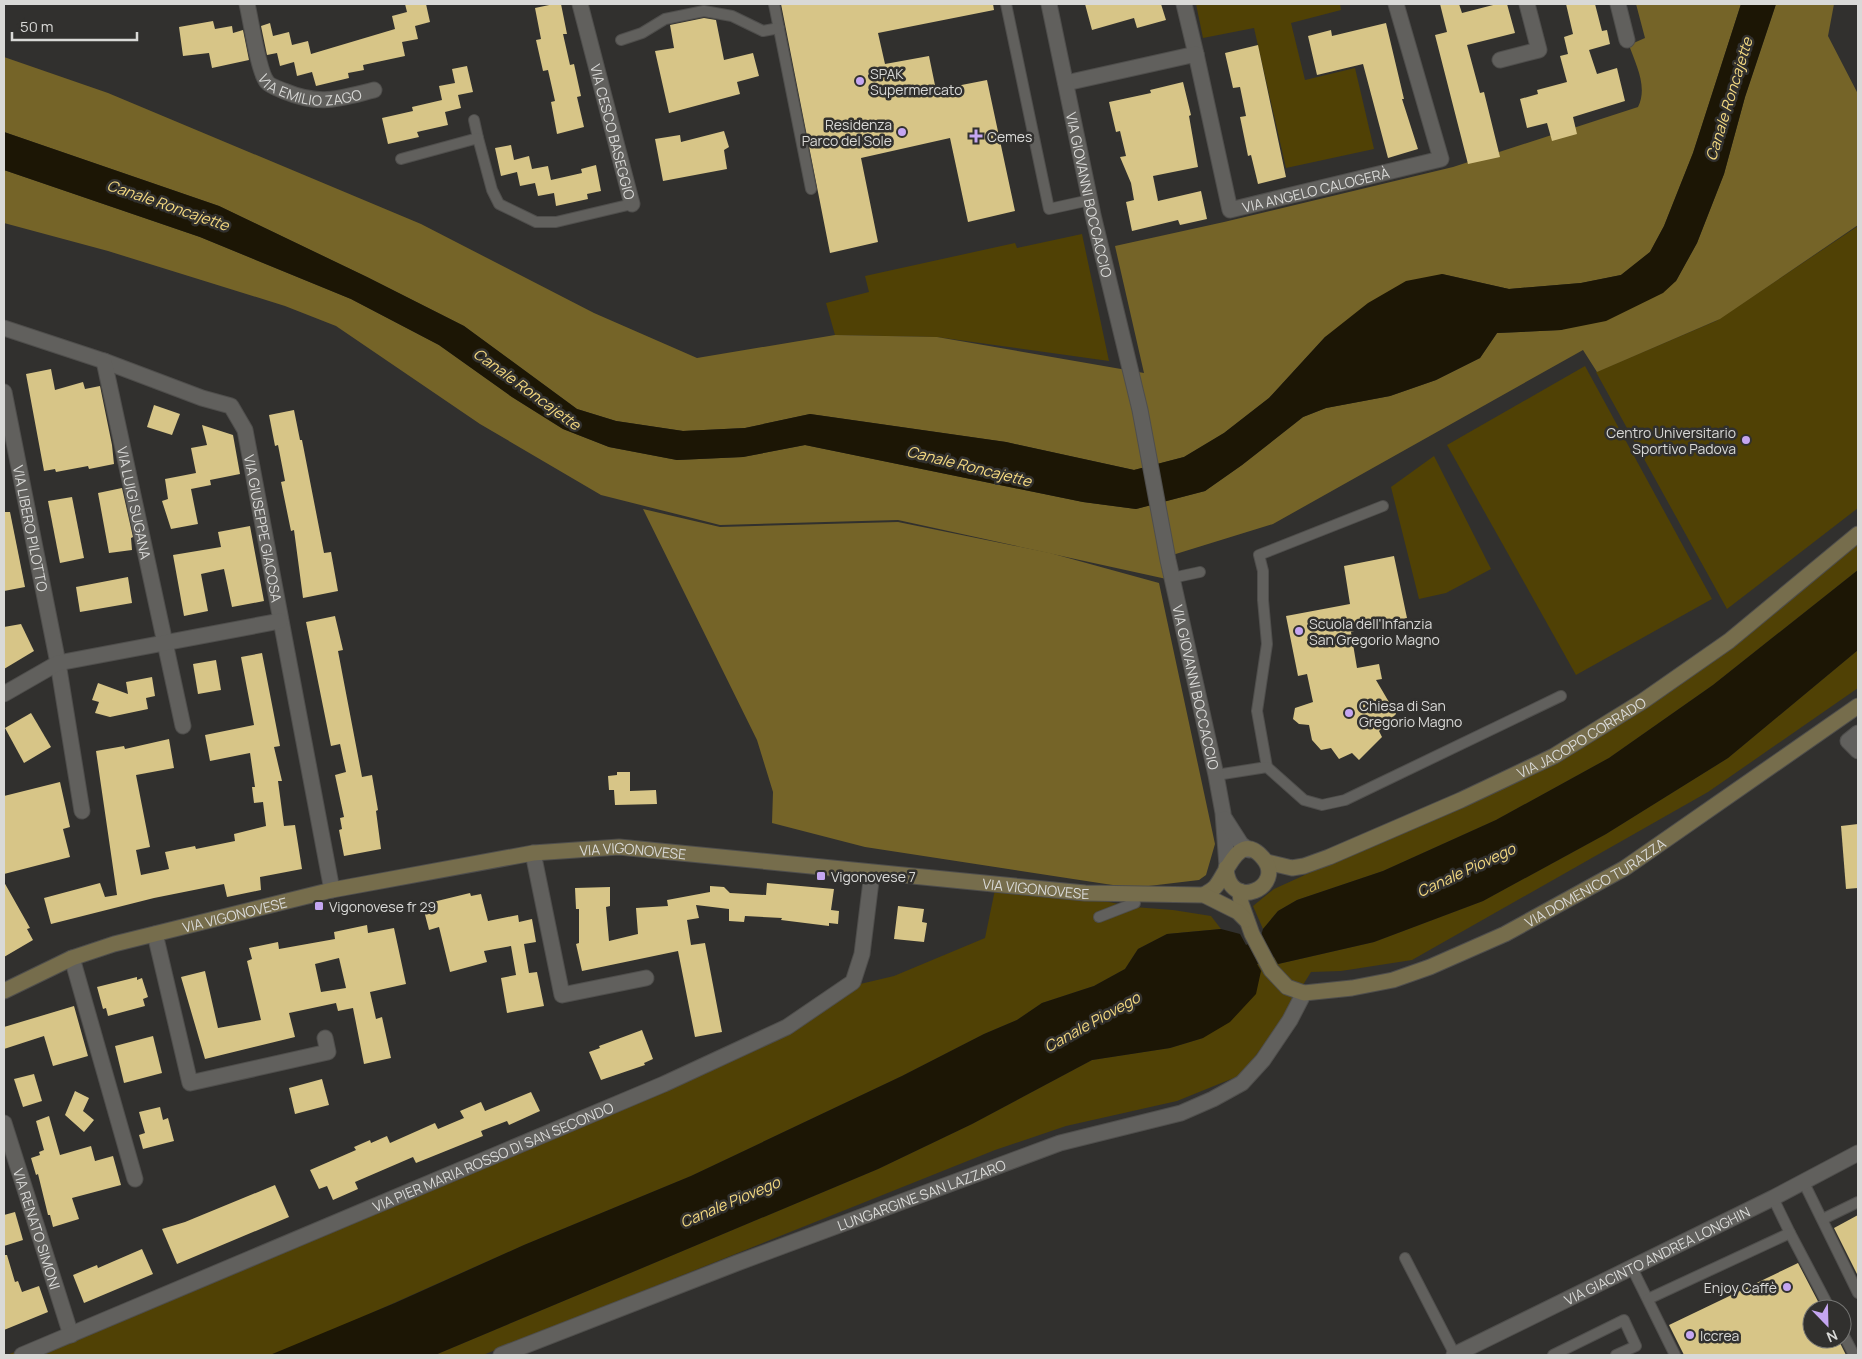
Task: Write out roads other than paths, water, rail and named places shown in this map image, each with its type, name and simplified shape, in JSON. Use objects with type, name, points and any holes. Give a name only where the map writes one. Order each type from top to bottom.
[{"type":"main road","name":"VIA JACOPO CORRADO","points":[[1267,862],[1292,868],[1304,866],[1329,857],[1461,800],[1554,756],[1643,701],[1729,641],[1858,534]]},
{"type":"main road","name":"VIA DOMENICO TURAZZA","points":[[1304,993],[1352,988],[1393,980],[1430,967],[1504,934],[1625,868],[1858,706]]},
{"type":"main road","name":"VIA VIGONOVESE","points":[[4,991],[72,958],[155,934],[332,890],[533,853],[619,847],[1086,893],[1208,897],[1238,891]]},
{"type":"main road","points":[[1238,891],[1252,892],[1263,886],[1269,874],[1267,862],[1260,854],[1249,850],[1240,852],[1231,858],[1208,897],[1238,912],[1249,927],[1271,970],[1287,987],[1304,993]]},
{"type":"main road","points":[[1227,867],[1230,884],[1238,891],[1249,927]]},
{"type":"street","name":"VIA EMILIO ZAGO","points":[[247,4],[262,72],[267,83],[297,96],[316,101],[330,101],[375,92]]},
{"type":"street","name":"VIA CESCO BASEGGIO","points":[[580,4],[632,204]]},
{"type":"street","name":"VIA GIOVANNI BOCCACCIO","points":[[1049,4],[1090,200],[1135,384],[1167,554],[1216,776],[1223,814],[1227,867]]},
{"type":"street","points":[[1066,83],[1196,54],[1184,4]]},
{"type":"street","name":"VIA ANGELO CALOGERÀ","points":[[1196,54],[1230,210],[1441,159],[1396,4]]},
{"type":"street","points":[[1500,60],[1540,50],[1527,4]]},
{"type":"street","points":[[1618,4],[1627,40]]},
{"type":"street","name":"VIA GIUSEPPE GIACOSA","points":[[4,328],[231,406],[246,430],[280,621],[332,890]]},
{"type":"street","name":"VIA LUIGI SUGANA","points":[[104,361],[183,726]]},
{"type":"street","name":"VIA LIBERO PILOTTO","points":[[4,392],[58,663],[82,811]]},
{"type":"street","points":[[4,694],[58,663],[280,621]]},
{"type":"street","points":[[1858,733],[1848,742],[1858,751]]},
{"type":"street","name":"VIA GIOVANNI BOCCACCIO","points":[[1223,814],[1240,844],[1249,850]]},
{"type":"street","points":[[533,853],[562,995],[646,978]]},
{"type":"street","name":"VIA PIER MARIA ROSSO DI SAN SECONDO","points":[[22,1355],[664,1084],[786,1027],[853,982],[862,954],[872,873]]},
{"type":"street","points":[[155,934],[190,1083],[328,1052],[325,1038]]},
{"type":"street","points":[[72,958],[135,1180]]},
{"type":"street","name":"LUNGARGINE SAN LAZZARO","points":[[502,1355],[737,1263],[1060,1143],[1181,1113],[1214,1099],[1242,1083],[1263,1060],[1290,1020],[1304,993]]},
{"type":"street","name":"VIA RENATO SIMONI","points":[[4,1123],[71,1335]]},
{"type":"street","name":"VIA GIACINTO ANDREA LONGHIN","points":[[1454,1355],[1773,1198],[1858,1153]]},
{"type":"lane","points":[[774,4],[812,189]]},
{"type":"lane","points":[[1006,4],[1049,209],[1090,200]]},
{"type":"lane","points":[[621,40],[642,33],[665,19],[704,11],[732,16],[763,32],[779,28]]},
{"type":"lane","name":"VIA CESCO BASEGGIO","points":[[474,120],[492,190],[499,204],[536,222],[556,222],[632,204]]},
{"type":"lane","points":[[401,159],[478,138]]},
{"type":"lane","points":[[1383,506],[1259,555],[1263,572],[1263,600],[1267,644],[1257,711],[1267,767],[1304,800],[1322,805],[1345,800],[1561,696]]},
{"type":"lane","points":[[1172,578],[1200,572]]},
{"type":"lane","points":[[1216,776],[1267,767]]},
{"type":"lane","points":[[1103,915],[1136,903]]},
{"type":"lane","points":[[1803,1181],[1858,1293]]},
{"type":"lane","points":[[1773,1198],[1825,1299]]},
{"type":"lane","points":[[1823,1219],[1858,1202]]},
{"type":"lane","points":[[1648,1299],[1790,1233]]},
{"type":"lane","points":[[1405,1258],[1454,1355]]},
{"type":"lane","points":[[1632,1268],[1675,1355]]},
{"type":"lane","points":[[1552,1355],[1624,1320],[1636,1346],[1616,1355]]},
{"type":"water","name":"Canale Roncajette","points":[[1741,4],[1776,4],[1745,97],[1724,174],[1697,243],[1676,281],[1663,293],[1606,321],[1561,330],[1497,333],[1480,358],[1436,380],[1390,396],[1326,408],[1303,417],[1242,465],[1205,491],[1136,509],[1083,502],[805,445],[743,457],[677,460],[609,447],[563,429],[512,397],[439,345],[351,299],[200,237],[4,170],[4,132],[219,206],[464,326],[577,409],[616,421],[683,431],[745,428],[810,414],[1006,442],[1134,470],[1184,457],[1224,433],[1269,398],[1325,337],[1368,303],[1406,281],[1442,274],[1509,289],[1581,283],[1621,275],[1650,252],[1664,226],[1693,153]]},
{"type":"water","name":"Canale Piovego","points":[[1858,570],[1858,650],[1728,758],[1606,834],[1483,901],[1374,942],[1278,964],[1274,957],[1257,964],[1261,971],[1256,994],[1230,1022],[1203,1038],[1170,1048],[1092,1060],[972,1124],[878,1169],[435,1355],[270,1355],[395,1303],[524,1245],[691,1176],[902,1076],[984,1034],[1017,1020],[1042,1003],[1094,986],[1125,969],[1138,949],[1167,934],[1221,929],[1240,934],[1246,945],[1260,939],[1263,929],[1278,911],[1297,900],[1383,871],[1496,820],[1609,758],[1713,685]]},
{"type":"place","name":"SPAK Supermercato","points":[[860,81]]},
{"type":"place","name":"Residenza Parco del Sole","points":[[902,132]]},
{"type":"place","name":"Cemes","points":[[976,136]]},
{"type":"place","name":"Centro Universitario Sportivo Padova","points":[[1746,440]]},
{"type":"place","name":"Scuola dell'Infanzia San Gregorio Magno","points":[[1299,631]]},
{"type":"place","name":"Chiesa di San Gregorio Magno","points":[[1349,713]]},
{"type":"place","name":"Vigonovese 7","points":[[821,876]]},
{"type":"place","name":"Vigonovese fr 29","points":[[319,906]]},
{"type":"place","name":"Enjoy Caffè","points":[[1787,1287]]},
{"type":"place","name":"Iccrea","points":[[1690,1335]]}]
